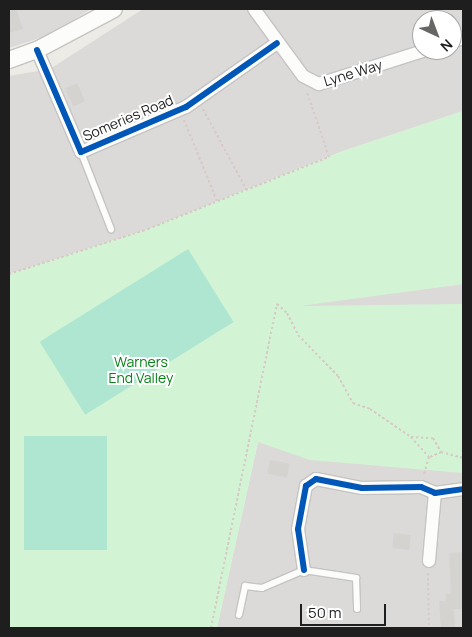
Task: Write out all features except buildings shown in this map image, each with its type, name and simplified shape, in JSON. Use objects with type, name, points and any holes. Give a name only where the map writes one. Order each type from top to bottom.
[{"type":"street","points":[[9,60],[37,50],[114,9]]},
{"type":"street","name":"Lyne Way","points":[[254,9],[277,43],[303,76],[319,84],[412,54]]},
{"type":"street","name":"Someries Road","points":[[37,50],[81,152],[179,110],[277,43]]},
{"type":"street","points":[[304,570],[298,529],[306,486],[316,479],[362,488],[421,487],[435,493],[463,489]]},
{"type":"street","points":[[429,561],[435,493]]},
{"type":"lane","points":[[81,152],[110,229]]},
{"type":"lane","points":[[238,614],[245,586],[262,588],[304,570],[356,578],[357,609]]},
{"type":"path","points":[[9,274],[217,201],[329,157],[303,76]]},
{"type":"path","points":[[198,98],[246,190]]},
{"type":"path","points":[[179,110],[217,201]]},
{"type":"path","points":[[211,628],[277,304],[287,313],[298,335],[338,376],[353,403],[411,437],[429,457]]},
{"type":"path","points":[[411,437],[433,438],[441,452]]},
{"type":"path","points":[[429,457],[441,452],[463,458]]},
{"type":"path","points":[[421,487],[429,457]]},
{"type":"path","points":[[429,561],[429,628]]},
{"type":"shaded area","points":[[9,9],[91,9],[49,35],[9,48]]},
{"type":"shaded area","points":[[143,9],[463,9],[463,111],[343,151],[148,229],[9,274],[9,76],[50,69]]},
{"type":"shaded area","points":[[463,284],[463,628],[217,628],[258,442],[294,306]]},
{"type":"green space","name":"Warners End Valley","points":[[463,111],[463,284],[300,306],[463,304],[463,473],[310,460],[258,442],[217,628],[9,628],[9,274],[148,229],[343,151]]},
{"type":"green space","points":[[188,249],[234,322],[85,415],[40,342]]},
{"type":"green space","points":[[24,436],[107,436],[107,550],[24,550]]},
{"type":"cycle path","points":[[37,50],[81,152],[186,107],[277,43]]},
{"type":"cycle path","points":[[304,570],[298,529],[306,486],[316,479],[362,488],[421,487],[435,493],[463,489]]}]
